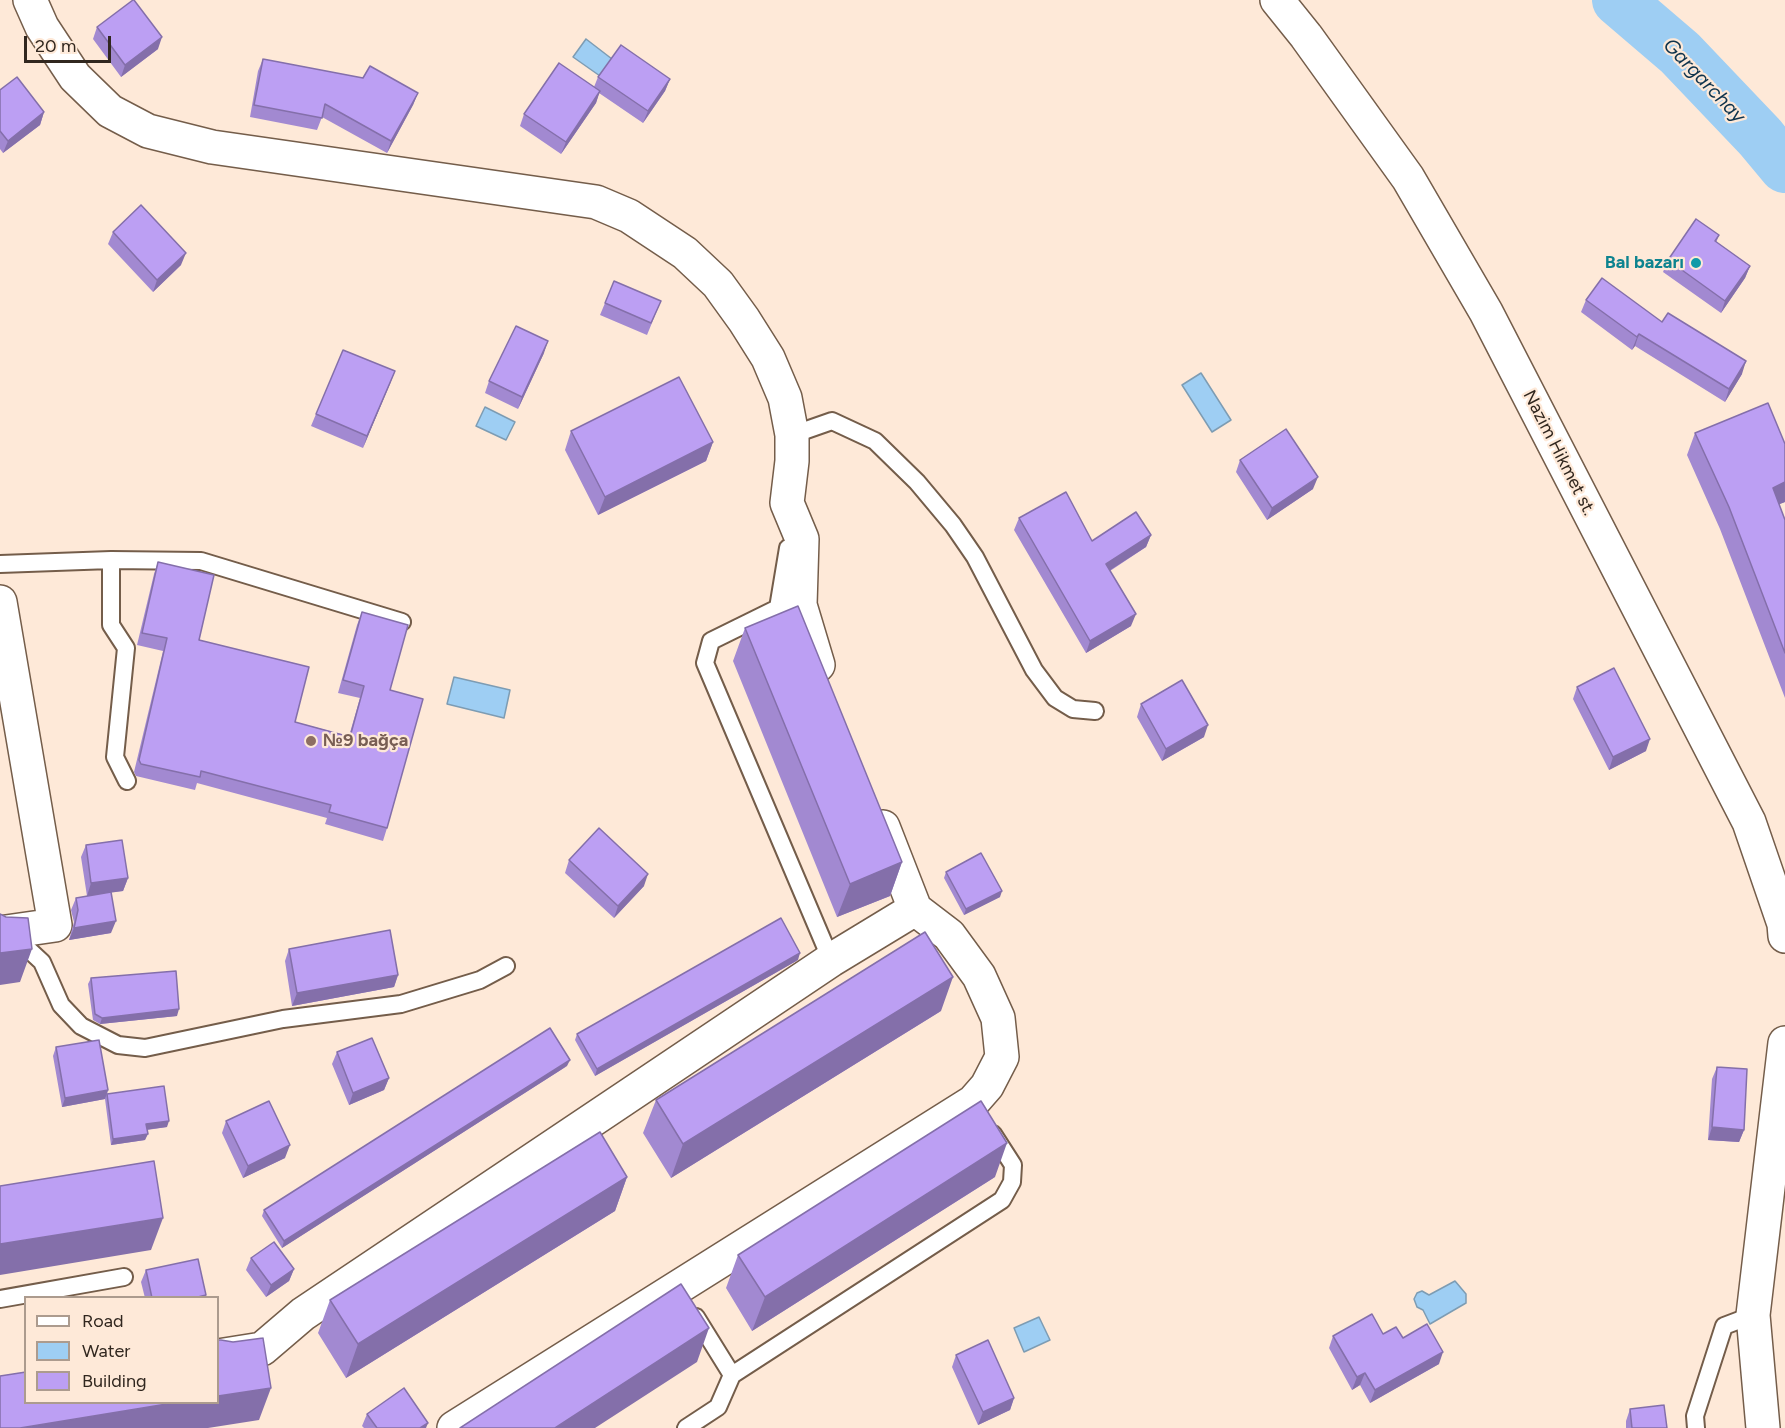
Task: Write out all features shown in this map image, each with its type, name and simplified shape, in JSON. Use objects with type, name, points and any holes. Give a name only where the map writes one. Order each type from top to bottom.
[{"type":"street","points":[[30,0],[42,27],[75,77],[110,111],[148,131],[223,149],[596,202],[629,216],[685,253],[718,284],[768,358],[784,398],[792,435],[792,461],[787,502],[802,539],[789,606],[812,649],[829,693]]},
{"type":"street","name":"Nazim Hikmet st.","points":[[1277,0],[1306,36],[1408,178],[1486,312],[1749,822],[1784,924],[1785,936]]},
{"type":"street","points":[[0,602],[55,925],[5,932]]},
{"type":"street","points":[[454,1428],[684,1297],[973,1102],[987,1086],[1002,1057],[998,1018],[979,976],[963,951],[949,935],[915,909],[873,804]]},
{"type":"street","points":[[219,1356],[262,1349],[303,1314],[831,960],[915,909]]},
{"type":"street","points":[[1763,1428],[1753,1315],[1785,1042]]},
{"type":"lane","points":[[792,435],[832,421],[875,441],[917,482],[953,525],[975,557],[1034,670],[1055,698],[1073,709],[1095,711]]},
{"type":"lane","points":[[0,564],[111,560],[201,561],[402,622]]},
{"type":"lane","points":[[111,560],[111,625],[126,648],[116,757],[127,781]]},
{"type":"lane","points":[[789,606],[711,641],[705,663],[831,960]]},
{"type":"lane","points":[[5,932],[42,962],[61,1005],[81,1026],[118,1045],[144,1048],[283,1019],[401,1004],[480,980],[506,966]]},
{"type":"lane","points":[[686,1428],[718,1407],[732,1375],[1002,1200],[1012,1182],[1013,1165],[973,1102]]},
{"type":"lane","points":[[0,1299],[124,1277]]},
{"type":"lane","points":[[684,1297],[732,1375]]},
{"type":"lane","points":[[1696,1428],[1695,1416],[1725,1326],[1753,1315]]},
{"type":"water","points":[[586,39],[612,59],[600,76],[573,57]]},
{"type":"water","points":[[1201,373],[1231,420],[1212,432],[1182,385]]},
{"type":"water","points":[[485,407],[515,422],[506,440],[476,426]]},
{"type":"water","points":[[454,677],[510,690],[504,718],[447,704]]},
{"type":"water","points":[[1455,1281],[1466,1294],[1466,1303],[1430,1324],[1423,1310],[1417,1307],[1414,1299],[1417,1293],[1422,1291],[1429,1295]]},
{"type":"water","points":[[1039,1317],[1050,1340],[1024,1352],[1014,1328]]},
{"type":"building","points":[[133,0],[162,37],[125,65],[97,27]]},
{"type":"building","points":[[621,45],[670,79],[648,111],[598,77]]},
{"type":"building","points":[[263,59],[363,78],[370,66],[418,93],[391,141],[325,104],[322,118],[254,105]]},
{"type":"building","points":[[559,63],[600,91],[566,142],[524,114]]},
{"type":"building","points":[[17,77],[44,112],[8,141],[0,131],[0,90]]},
{"type":"building","points":[[141,205],[186,253],[157,280],[113,232]]},
{"type":"building","name":"Bal bazarı","points":[[1696,219],[1719,235],[1715,241],[1750,266],[1725,301],[1668,260]]},
{"type":"building","points":[[1602,278],[1662,322],[1668,313],[1746,361],[1729,389],[1639,334],[1637,337],[1586,300]]},
{"type":"building","points":[[614,281],[661,301],[651,323],[605,303]]},
{"type":"building","points":[[516,326],[548,341],[522,397],[489,381]]},
{"type":"building","points":[[343,350],[395,371],[367,436],[316,414]]},
{"type":"building","points":[[679,377],[713,442],[605,497],[571,431]]},
{"type":"building","points":[[1768,403],[1785,444],[1785,482],[1773,488],[1785,520],[1785,653],[1729,507],[1695,433]]},
{"type":"building","points":[[1286,429],[1318,477],[1272,508],[1240,460]]},
{"type":"building","points":[[1066,492],[1092,541],[1136,512],[1151,535],[1106,564],[1136,614],[1090,641],[1019,518]]},
{"type":"building","points":[[158,562],[214,575],[199,640],[309,667],[295,722],[350,737],[364,686],[343,680],[362,612],[408,625],[390,690],[423,699],[387,828],[329,812],[331,805],[201,771],[200,777],[141,764],[139,760],[167,638],[142,633]]},
{"type":"building","points":[[798,606],[902,862],[850,884],[745,628]]},
{"type":"building","points":[[1614,668],[1650,739],[1613,757],[1577,687]]},
{"type":"building","points":[[1182,680],[1208,725],[1166,749],[1141,704]]},
{"type":"building","points":[[599,828],[648,874],[618,906],[569,860]]},
{"type":"building","points":[[122,840],[128,878],[91,883],[86,845]]},
{"type":"building","points":[[981,853],[1002,891],[966,909],[946,872]]},
{"type":"building","points":[[111,892],[116,921],[74,928],[78,910],[76,898]]},
{"type":"building","points":[[0,914],[6,917],[28,918],[32,949],[0,953]]},
{"type":"building","points":[[781,918],[800,953],[597,1069],[577,1034]]},
{"type":"building","points":[[390,930],[398,975],[297,993],[289,949]]},
{"type":"building","points":[[925,932],[953,977],[683,1144],[656,1100]]},
{"type":"building","points":[[176,971],[179,1009],[102,1018],[95,1014],[91,978]]},
{"type":"building","points":[[550,1028],[570,1060],[284,1241],[264,1210]]},
{"type":"building","points":[[372,1038],[389,1078],[353,1093],[337,1052]]},
{"type":"building","points":[[99,1040],[108,1090],[65,1098],[56,1047]]},
{"type":"building","points":[[1717,1067],[1747,1069],[1744,1130],[1712,1127]]},
{"type":"building","points":[[164,1086],[169,1121],[146,1124],[148,1134],[113,1139],[107,1094]]},
{"type":"building","points":[[269,1101],[290,1145],[248,1166],[226,1121]]},
{"type":"building","points":[[981,1101],[1007,1143],[765,1297],[738,1255]]},
{"type":"building","points":[[600,1132],[627,1177],[358,1344],[330,1300]]},
{"type":"building","points":[[154,1161],[163,1218],[0,1244],[0,1186]]},
{"type":"building","points":[[274,1242],[294,1269],[271,1285],[251,1258]]},
{"type":"building","points":[[198,1259],[206,1295],[152,1296],[146,1270]]},
{"type":"building","points":[[681,1284],[709,1328],[555,1428],[460,1428]]},
{"type":"building","points":[[1372,1314],[1383,1334],[1396,1327],[1403,1338],[1427,1324],[1443,1352],[1375,1390],[1365,1373],[1357,1377],[1333,1336]]},
{"type":"building","points":[[263,1338],[271,1388],[219,1396],[219,1340],[233,1342]]},
{"type":"building","points":[[988,1340],[1014,1398],[983,1412],[956,1355]]},
{"type":"building","points":[[24,1372],[24,1404],[167,1404],[20,1428],[0,1428],[0,1376]]},
{"type":"building","points":[[404,1388],[428,1423],[420,1428],[377,1428],[367,1414]]},
{"type":"building","points":[[1664,1405],[1667,1428],[1632,1428],[1630,1409]]},
{"type":"waterway","name":"Gargarchay","points":[[1618,0],[1680,53],[1760,137],[1785,167]]},
{"type":"place","name":"Bal bazarı","points":[[1696,263]]},
{"type":"place","name":"№9 bağça","points":[[311,741]]}]
